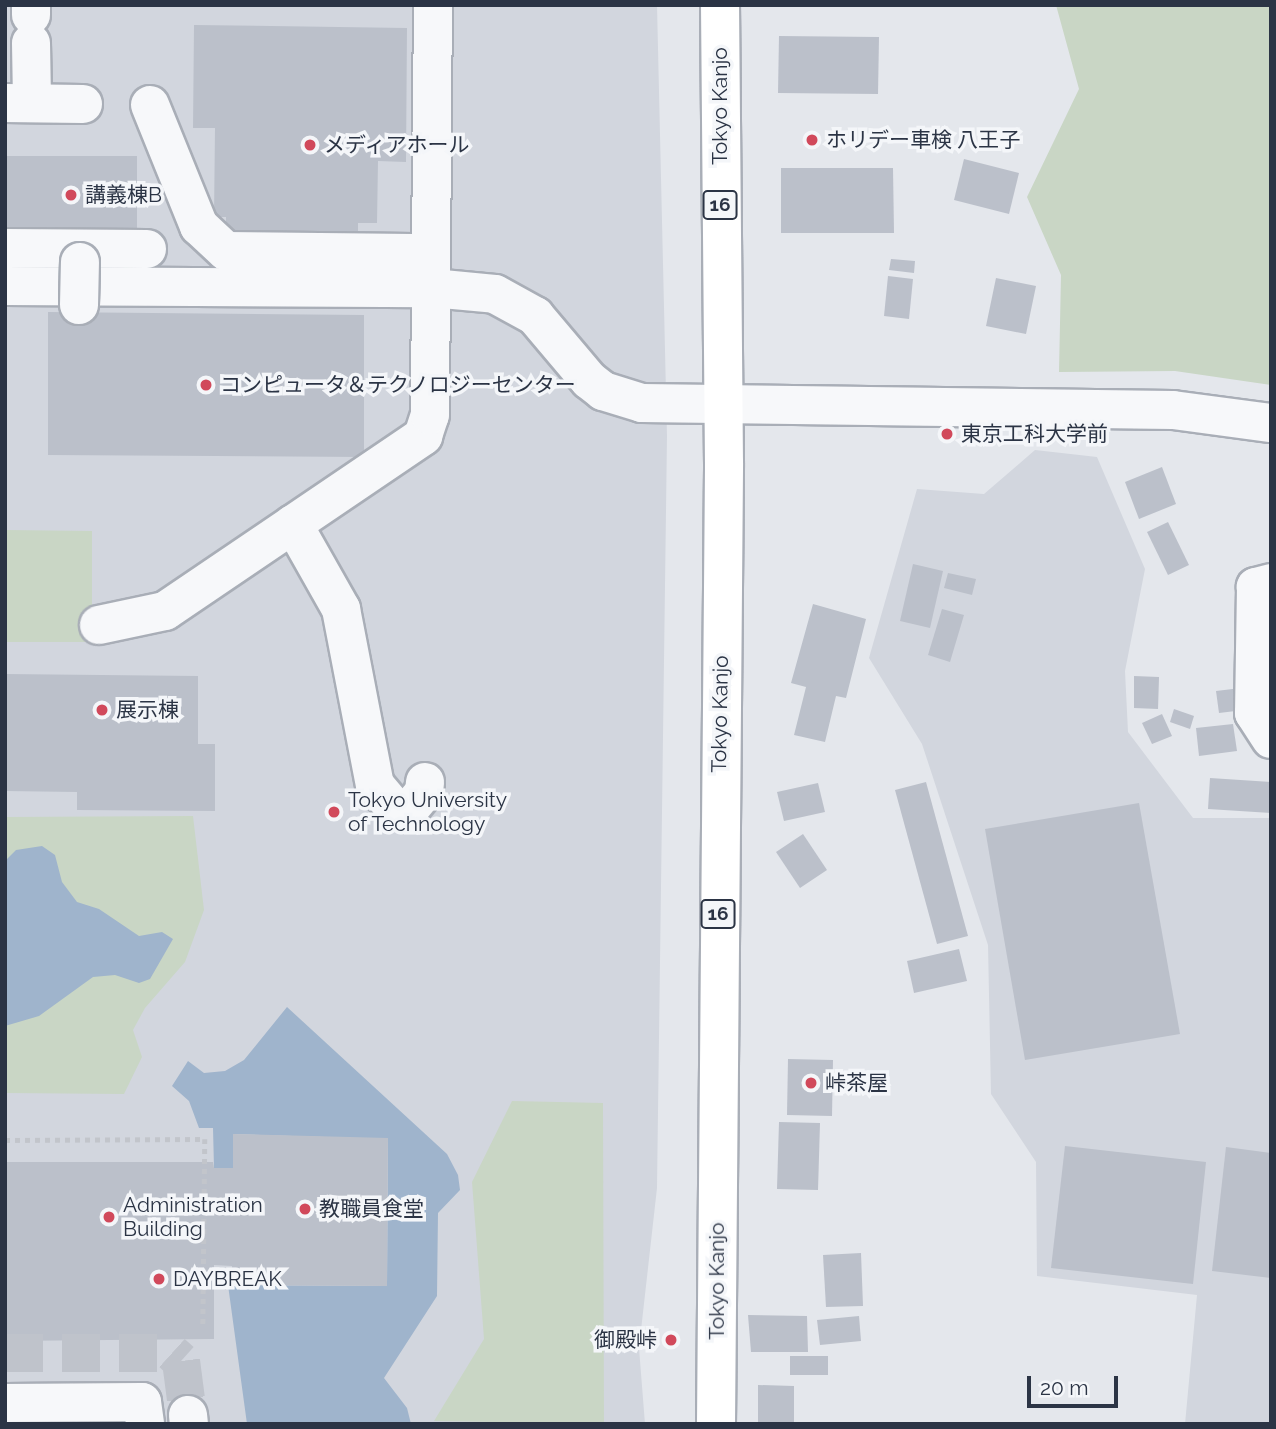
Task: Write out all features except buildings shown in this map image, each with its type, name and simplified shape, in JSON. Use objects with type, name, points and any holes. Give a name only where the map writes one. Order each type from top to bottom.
[{"type":"highway","name":"Tokyo Kanjo","points":[[716,1424],[723,404],[720,5]]},
{"type":"street","points":[[99,625],[165,611],[423,436],[430,415],[433,5]]},
{"type":"street","points":[[31,21],[18,103],[83,104]]},
{"type":"street","points":[[150,105],[199,226],[226,251],[413,253]]},
{"type":"street","points":[[5,248],[80,255],[147,249]]},
{"type":"street","points":[[79,309],[80,255]]},
{"type":"street","points":[[5,286],[478,290],[516,303],[535,316],[589,380],[620,398],[649,403],[1173,410],[1271,423]]},
{"type":"street","points":[[293,524],[341,608],[374,785],[399,823],[424,792],[425,782]]},
{"type":"street","points":[[1271,583],[1255,587],[1254,713],[1271,739]]},
{"type":"street","points":[[5,1403],[142,1402],[145,1424]]},
{"type":"path","points":[[5,1140],[205,1139],[203,1325]]},
{"type":"shaded area","name":"Tokyo University of Technology","points":[[5,5],[657,5],[667,436],[657,1188],[639,1348],[645,1424],[5,1424]]},
{"type":"shaded area","points":[[1035,450],[1097,457],[1145,569],[1125,671],[1128,732],[1193,818],[1271,818],[1271,1424],[1185,1424],[1197,1295],[1037,1276],[1036,1162],[991,1094],[988,945],[922,744],[869,658],[917,489],[984,494]]},
{"type":"green space","points":[[1056,5],[1271,5],[1271,385],[1175,371],[1059,372],[1061,275],[1027,197],[1079,89]]},
{"type":"green space","points":[[5,530],[92,531],[92,642],[5,642]]},
{"type":"green space","points":[[193,816],[204,910],[185,962],[145,1008],[133,1030],[142,1057],[124,1094],[5,1093],[5,817]]},
{"type":"green space","points":[[512,1101],[603,1103],[604,1424],[434,1421],[484,1339],[472,1182]]},
{"type":"water","points":[[42,846],[55,855],[62,882],[77,902],[99,909],[139,936],[162,932],[173,939],[150,979],[139,983],[115,975],[93,977],[39,1016],[5,1026],[5,861],[16,850]]},
{"type":"water","points":[[287,1007],[447,1154],[458,1175],[460,1190],[438,1213],[437,1296],[384,1378],[407,1408],[411,1424],[247,1424],[228,1285],[387,1286],[388,1139],[233,1134],[233,1168],[214,1168],[213,1128],[199,1128],[189,1101],[172,1086],[188,1061],[204,1073],[225,1071],[244,1060]]},
{"type":"tunnel","points":[[5,1353],[172,1353],[181,1361],[188,1415]]},
{"type":"place","name":"ホリデー車検 八王子","points":[[812,140]]},
{"type":"place","name":"メディアホール","points":[[310,145]]},
{"type":"place","name":"講義棟B","points":[[71,195]]},
{"type":"place","name":"コンピュータ＆テクノロジーセンター","points":[[206,385]]},
{"type":"place","name":"東京工科大学前","points":[[947,434]]},
{"type":"place","name":"展示棟","points":[[102,710]]},
{"type":"place","name":"Tokyo University of Technology","points":[[334,812]]},
{"type":"place","name":"峠茶屋","points":[[811,1083]]},
{"type":"place","name":"教職員食堂","points":[[305,1209]]},
{"type":"place","name":"Administration Building","points":[[109,1217]]},
{"type":"place","name":"DAYBREAK","points":[[159,1279]]},
{"type":"place","name":"御殿峠","points":[[671,1340]]}]
